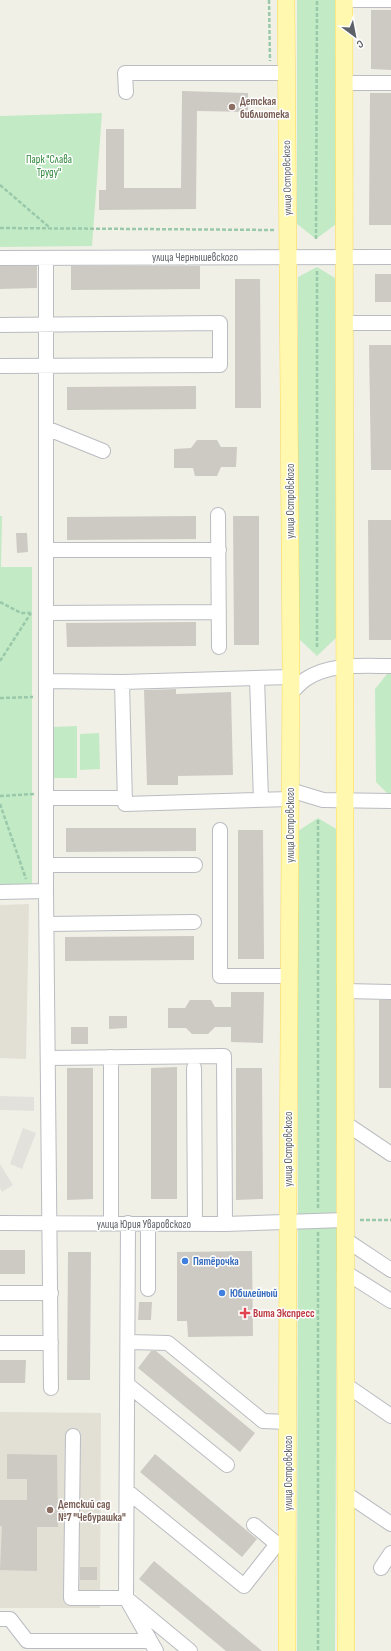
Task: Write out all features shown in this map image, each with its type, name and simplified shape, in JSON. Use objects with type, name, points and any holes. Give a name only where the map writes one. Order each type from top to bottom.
[{"type":"main road","name":"улица Островского","points":[[286,0],[290,794],[288,1422],[282,1544],[287,1651]]},
{"type":"main road","points":[[344,0],[343,257],[346,801],[346,1651]]},
{"type":"street","points":[[344,0],[391,0]]},
{"type":"street","points":[[126,92],[125,73],[286,73]]},
{"type":"street","points":[[344,83],[391,83]]},
{"type":"street","name":"улица Чернышевского","points":[[0,258],[391,257]]},
{"type":"street","points":[[46,258],[46,891],[51,1388]]},
{"type":"street","points":[[0,325],[220,323],[220,365],[0,366]]},
{"type":"street","points":[[344,323],[391,323]]},
{"type":"street","points":[[46,428],[104,450]]},
{"type":"street","points":[[218,515],[219,647]]},
{"type":"street","points":[[46,550],[218,550]]},
{"type":"street","points":[[46,613],[219,612]]},
{"type":"street","points":[[290,694],[306,679],[325,670],[345,666],[391,666]]},
{"type":"street","points":[[46,681],[122,682],[290,677]]},
{"type":"street","points":[[257,678],[260,800]]},
{"type":"street","points":[[122,682],[125,804],[260,800],[290,794],[323,800],[391,801]]},
{"type":"street","points":[[46,796],[125,798]]},
{"type":"street","points":[[220,830],[220,976],[289,976]]},
{"type":"street","points":[[46,865],[195,865]]},
{"type":"street","points":[[0,892],[46,891]]},
{"type":"street","points":[[47,924],[194,922]]},
{"type":"street","points":[[345,991],[391,992]]},
{"type":"street","points":[[48,1058],[224,1056],[225,1224]]},
{"type":"street","points":[[111,1057],[111,1223]]},
{"type":"street","points":[[194,1068],[195,1224]]},
{"type":"street","points":[[345,1123],[391,1154]]},
{"type":"street","name":"улица Юрия Уваровского","points":[[0,1223],[225,1224],[345,1220]]},
{"type":"street","points":[[128,1223],[126,1598],[153,1646]]},
{"type":"street","points":[[148,1224],[148,1289]]},
{"type":"street","points":[[346,1240],[391,1270]]},
{"type":"street","points":[[345,1272],[391,1301]]},
{"type":"street","points":[[0,1293],[51,1293]]},
{"type":"street","points":[[128,1342],[168,1343],[263,1421],[288,1422]]},
{"type":"street","points":[[0,1343],[51,1343]]},
{"type":"street","points":[[128,1385],[227,1465]]},
{"type":"street","points":[[346,1385],[391,1416]]},
{"type":"street","points":[[73,1436],[71,1598],[126,1598],[190,1651]]},
{"type":"street","points":[[127,1491],[244,1586],[282,1544],[254,1525]]},
{"type":"street","points":[[345,1493],[391,1524]]},
{"type":"street","points":[[381,1568],[391,1553]]},
{"type":"street","points":[[0,1619],[10,1619],[27,1641],[153,1646]]},
{"type":"path","points":[[316,239],[317,0]]},
{"type":"path","points":[[0,185],[50,228]]},
{"type":"path","points":[[0,228],[264,230]]},
{"type":"path","points":[[317,267],[317,647]]},
{"type":"path","points":[[0,602],[21,614],[46,613]]},
{"type":"path","points":[[0,661],[31,613]]},
{"type":"path","points":[[0,698],[46,696]]},
{"type":"path","points":[[0,796],[46,796]]},
{"type":"path","points":[[0,804],[30,891]]},
{"type":"path","points":[[345,1220],[391,1220]]},
{"type":"shaded area","points":[[29,904],[26,1059],[0,1058],[0,905]]},
{"type":"shaded area","points":[[0,1096],[34,1097],[34,1111],[0,1110]]},
{"type":"shaded area","points":[[23,1128],[36,1133],[22,1169],[10,1164]]},
{"type":"shaded area","points":[[0,1164],[13,1185],[2,1192],[0,1188]]},
{"type":"shaded area","name":"Детский сад №7 \"Чебурашка\"","points":[[0,1412],[101,1413],[100,1608],[0,1608]]},
{"type":"green space","points":[[297,0],[336,0],[336,224],[316,239],[297,224]]},
{"type":"green space","name":"Парк \"Слава Труду\"","points":[[102,113],[92,246],[0,247],[0,116]]},
{"type":"green space","points":[[317,267],[335,278],[336,638],[317,656],[298,638],[298,277]]},
{"type":"green space","points":[[0,516],[2,516],[1,567],[32,567],[32,884],[0,885]]},
{"type":"green space","points":[[387,674],[391,674],[391,793],[387,793],[376,782],[375,689]]},
{"type":"green space","points":[[77,726],[77,778],[52,778],[52,727]]},
{"type":"green space","points":[[99,733],[100,769],[80,770],[80,734]]},
{"type":"green space","points":[[318,818],[338,830],[336,1219],[298,1221],[298,831]]},
{"type":"green space","points":[[337,1224],[335,1651],[297,1651],[298,1226]]},
{"type":"building","points":[[371,10],[391,10],[391,70],[371,69]]},
{"type":"building","points":[[182,91],[248,93],[248,112],[197,111],[196,209],[99,210],[99,190],[106,190],[106,129],[124,129],[124,188],[181,188]]},
{"type":"building","points":[[370,93],[391,93],[391,225],[369,225]]},
{"type":"building","points":[[0,266],[37,266],[37,288],[0,289]]},
{"type":"building","points":[[71,266],[200,266],[200,289],[71,290]]},
{"type":"building","points":[[375,274],[391,274],[391,302],[375,302]]},
{"type":"building","points":[[235,279],[260,279],[261,408],[235,408]]},
{"type":"building","points":[[369,345],[391,345],[391,470],[371,470]]},
{"type":"building","points":[[196,386],[196,409],[67,410],[67,387]]},
{"type":"building","points":[[197,440],[217,440],[221,447],[237,447],[236,467],[221,467],[217,476],[195,476],[193,468],[174,468],[174,449],[191,448]]},
{"type":"building","points":[[196,516],[196,539],[67,540],[67,517]]},
{"type":"building","points":[[233,516],[259,516],[259,645],[234,645]]},
{"type":"building","points":[[368,520],[391,520],[391,640],[369,640]]},
{"type":"building","points":[[16,533],[27,533],[28,552],[17,553]]},
{"type":"building","points":[[196,622],[196,646],[67,647],[66,623]]},
{"type":"building","points":[[176,689],[176,694],[231,692],[233,775],[178,776],[178,785],[147,785],[144,690]]},
{"type":"building","points":[[66,828],[196,828],[196,851],[66,852]]},
{"type":"building","points":[[238,830],[263,830],[264,959],[238,959]]},
{"type":"building","points":[[194,936],[194,960],[65,961],[65,937]]},
{"type":"building","points":[[231,992],[264,992],[263,1043],[231,1042],[231,1027],[215,1027],[208,1034],[192,1034],[186,1028],[168,1028],[168,1008],[185,1008],[190,1000],[211,1000],[215,1007],[231,1007]]},
{"type":"building","points":[[379,1000],[391,1000],[391,1088],[379,1088]]},
{"type":"building","points":[[109,1016],[127,1016],[127,1028],[109,1029]]},
{"type":"building","points":[[71,1027],[88,1027],[88,1044],[71,1044]]},
{"type":"building","points":[[177,1067],[177,1199],[151,1199],[151,1068]]},
{"type":"building","points":[[67,1068],[93,1068],[93,1199],[67,1200]]},
{"type":"building","points":[[236,1068],[262,1068],[263,1199],[236,1200]]},
{"type":"building","points":[[0,1250],[25,1250],[25,1274],[0,1274]]},
{"type":"building","points":[[252,1251],[253,1336],[188,1337],[187,1321],[177,1321],[177,1252]]},
{"type":"building","points":[[68,1252],[91,1252],[90,1380],[67,1380]]},
{"type":"building","points":[[139,1302],[152,1302],[151,1320],[138,1320]]},
{"type":"building","points":[[151,1351],[156,1351],[255,1433],[240,1452],[138,1368]]},
{"type":"building","points":[[0,1360],[26,1360],[25,1383],[0,1383]]},
{"type":"building","points":[[7,1454],[57,1455],[58,1527],[37,1527],[37,1571],[0,1570],[2,1526],[0,1526],[0,1500],[27,1500],[27,1479],[7,1479]]},
{"type":"building","points":[[155,1454],[257,1539],[242,1557],[140,1472]]},
{"type":"building","points":[[154,1561],[262,1651],[226,1651],[139,1579]]},
{"type":"building","points":[[80,1567],[97,1567],[97,1580],[80,1580]]},
{"type":"place","name":"Детская библиотека","points":[[232,107]]},
{"type":"place","name":"Пятёрочка","points":[[185,1261]]},
{"type":"place","name":"Юбилейный","points":[[222,1293]]},
{"type":"place","name":"Вита Экспресс","points":[[245,1313]]},
{"type":"place","name":"Детский сад №7 \"Чебурашка\"","points":[[50,1510]]}]
